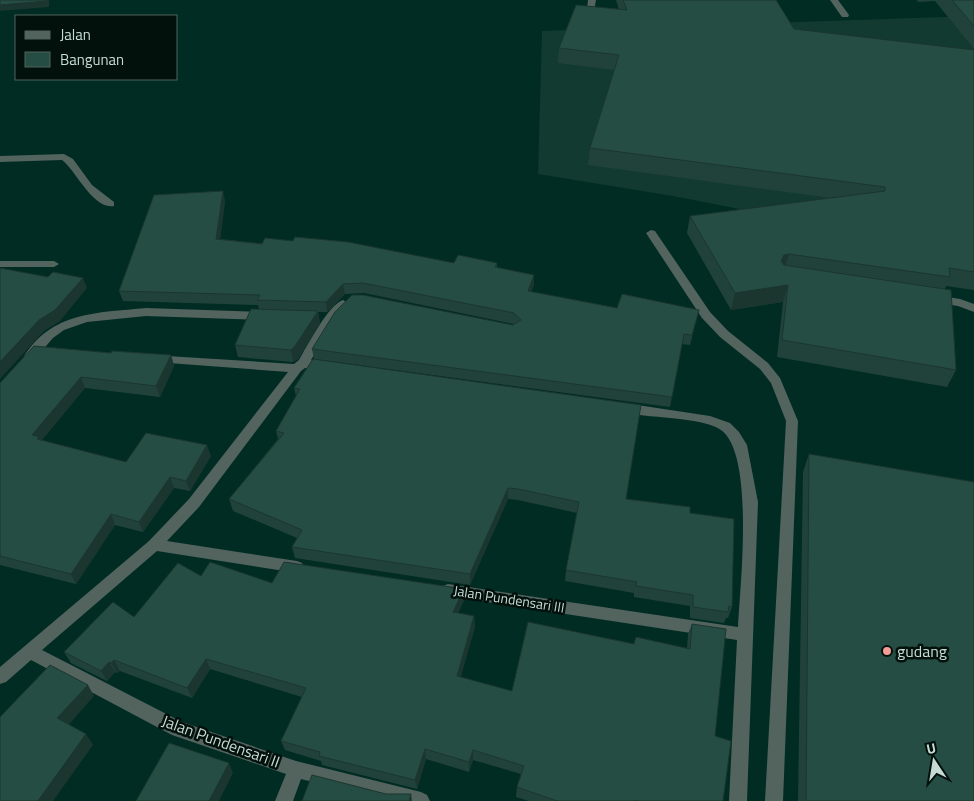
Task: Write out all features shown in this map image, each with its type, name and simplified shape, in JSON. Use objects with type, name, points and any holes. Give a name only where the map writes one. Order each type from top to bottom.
[{"type":"street","points":[[834,0],[845,15]]},
{"type":"street","points":[[0,159],[64,157],[70,161],[88,187],[110,204]]},
{"type":"street","points":[[651,233],[706,316],[724,334],[764,366],[776,381],[792,421],[774,801]]},
{"type":"street","points":[[0,264],[54,264]]},
{"type":"street","points":[[921,297],[960,302],[974,308]]},
{"type":"street","points":[[0,677],[154,545],[194,502],[300,365],[326,318],[345,302],[353,298]]},
{"type":"street","points":[[18,370],[49,334],[60,326],[86,318],[146,312],[273,316]]},
{"type":"street","points":[[36,351],[55,352]]},
{"type":"street","points":[[142,358],[341,368]]},
{"type":"street","points":[[612,406],[706,419],[725,426],[740,445],[752,502],[738,801]]},
{"type":"street","points":[[154,545],[310,569]]},
{"type":"street","name":"Jalan Pundensari III","points":[[436,588],[746,635]]},
{"type":"street","name":"Jalan Pundensari II","points":[[31,652],[178,729],[296,769],[421,801]]},
{"type":"street","points":[[284,801],[296,769]]},
{"type":"shaded area","points":[[974,16],[974,255],[673,196],[538,174],[542,31]]},
{"type":"building","points":[[0,0],[47,0],[47,1],[0,5]]},
{"type":"building","points":[[623,0],[776,0],[794,29],[974,50],[974,272],[949,268],[950,277],[789,254],[784,255],[781,261],[784,265],[951,290],[956,370],[782,340],[788,285],[735,293],[690,216],[885,191],[885,187],[590,148],[619,55],[559,48],[576,5],[627,10]]},
{"type":"building","points":[[952,0],[974,0],[974,26]]},
{"type":"building","points":[[223,191],[216,239],[262,244],[265,238],[293,241],[295,237],[348,242],[454,263],[458,255],[497,263],[495,267],[534,275],[528,291],[617,308],[622,294],[699,310],[692,335],[684,334],[672,397],[312,349],[335,312],[352,295],[363,295],[513,325],[521,320],[514,313],[363,283],[343,284],[326,302],[257,300],[260,295],[119,291],[154,195]]},
{"type":"building","points":[[0,268],[48,277],[53,272],[83,278],[55,310],[39,320],[0,362]]},
{"type":"building","points":[[251,309],[318,311],[291,350],[235,345]]},
{"type":"building","points":[[34,346],[111,353],[112,351],[171,355],[156,386],[81,377],[32,435],[39,437],[37,439],[126,462],[146,433],[207,445],[186,481],[170,477],[139,522],[111,514],[71,574],[0,556],[0,383]]},
{"type":"building","points":[[313,359],[641,405],[626,499],[690,507],[690,513],[734,519],[732,607],[729,606],[728,612],[693,607],[693,595],[636,586],[637,582],[566,570],[579,502],[518,489],[508,488],[470,574],[292,547],[302,530],[229,499],[284,433],[276,431],[300,389],[294,388]]},
{"type":"building","name":"gudang","points":[[809,454],[974,482],[974,801],[806,801]]},
{"type":"building","points":[[210,562],[272,583],[284,562],[464,589],[453,612],[474,616],[457,676],[512,691],[528,622],[634,644],[636,637],[690,649],[692,624],[726,629],[715,736],[731,741],[723,801],[557,801],[517,787],[524,766],[473,750],[469,762],[425,749],[415,780],[319,756],[320,752],[281,741],[306,688],[206,659],[187,688],[114,660],[111,663],[109,662],[101,671],[64,652],[113,602],[134,617],[178,563],[201,576]]},
{"type":"building","points":[[50,665],[88,685],[57,718],[86,734],[38,801],[0,801],[0,717]]},
{"type":"building","points":[[169,743],[229,763],[209,801],[136,801]]},
{"type":"building","points":[[312,775],[386,794],[411,794],[409,801],[302,801]]},
{"type":"place","name":"gudang","points":[[887,651]]}]
